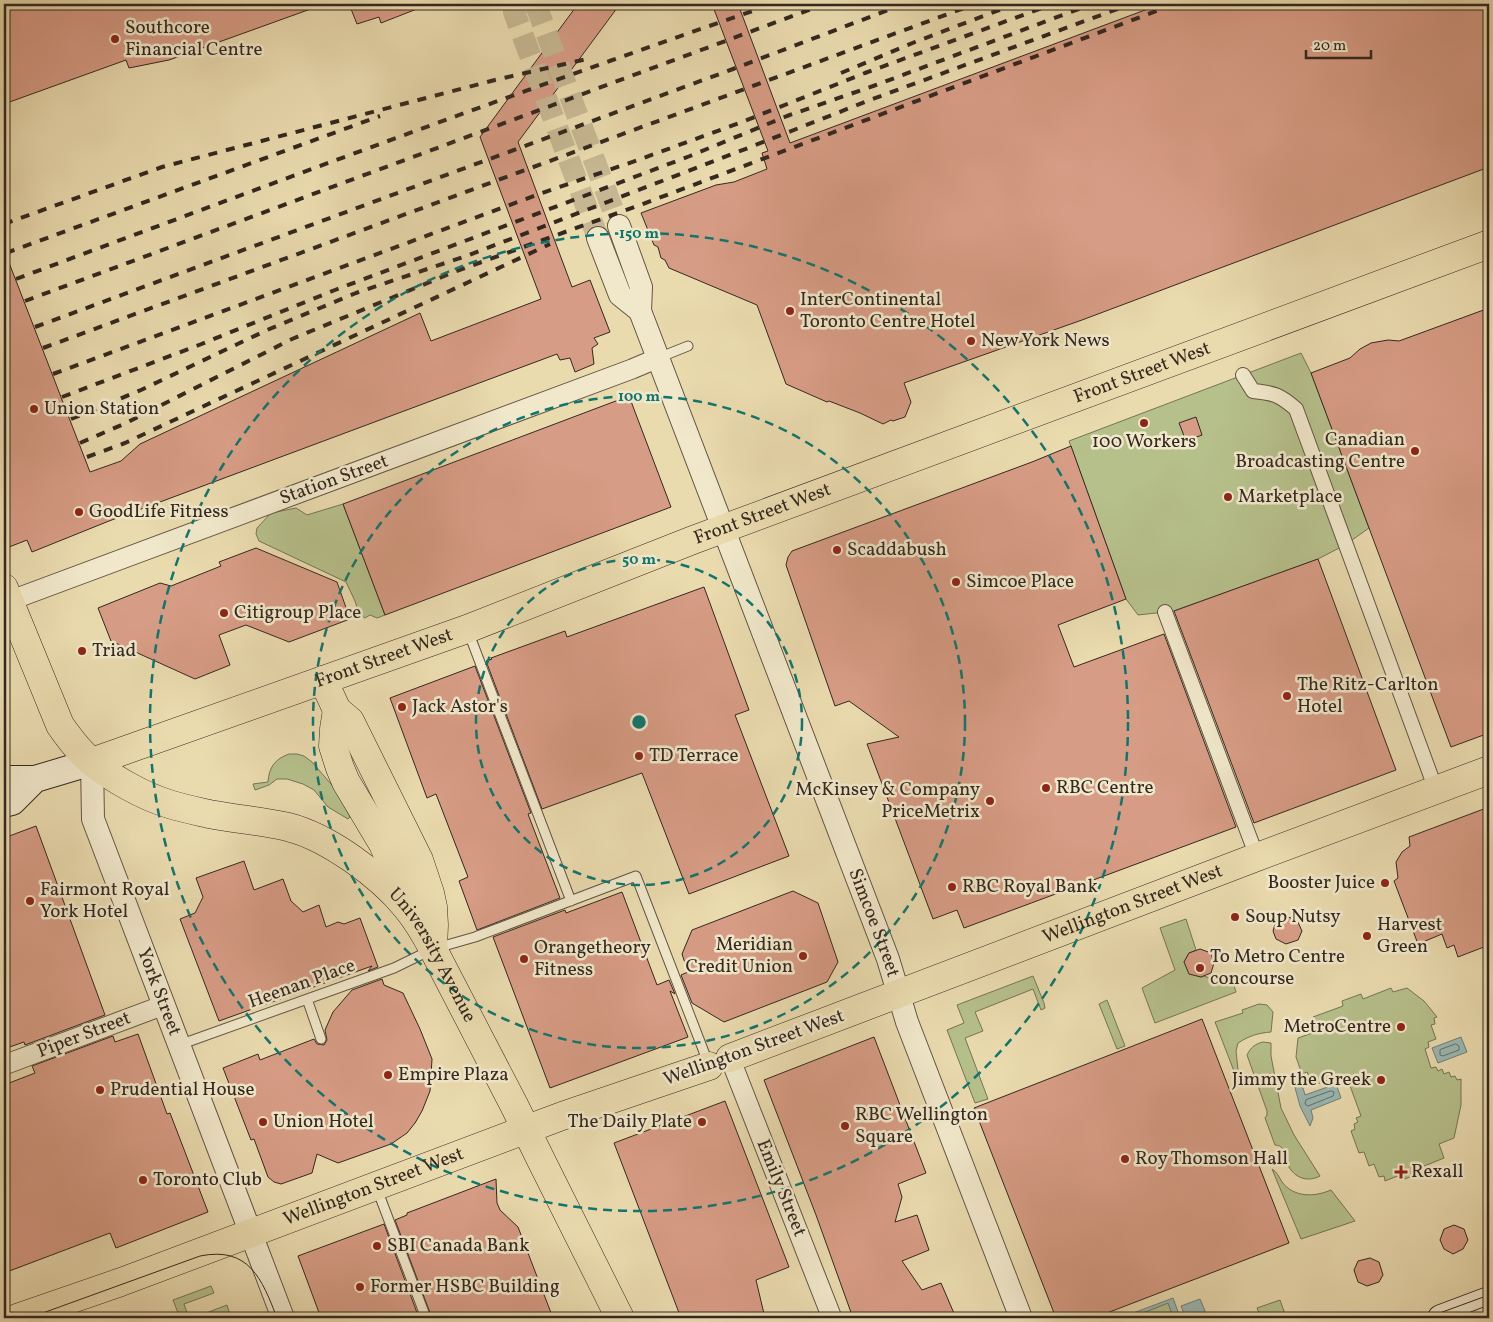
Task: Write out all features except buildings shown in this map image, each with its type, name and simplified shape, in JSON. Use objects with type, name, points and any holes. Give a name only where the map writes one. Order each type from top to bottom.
[{"type":"main road","name":"Front Street West","points":[[4,780],[8,778],[35,779],[92,762],[467,629],[724,529],[1489,244]]},
{"type":"main road","points":[[6,594],[60,725],[74,744],[92,762]]},
{"type":"main road","points":[[323,680],[337,710],[350,721],[419,860],[433,907],[434,949]]},
{"type":"main road","points":[[337,710],[333,746],[340,768],[346,782],[383,844],[394,869],[405,906]]},
{"type":"main road","name":"University Avenue","points":[[92,762],[130,786],[168,804],[210,814],[289,827],[312,836],[330,845],[358,864],[405,906],[423,930],[434,949],[527,1130],[540,1160],[620,1318]]},
{"type":"main road","name":"Wellington Street West","points":[[17,1318],[250,1234],[562,1116],[720,1062],[1489,770]]},
{"type":"main road","name":"Front Street West","points":[[4,804],[12,802],[35,779]]},
{"type":"main road","points":[[1441,1318],[1489,1300]]},
{"type":"street","points":[[618,226],[641,287],[640,311]]},
{"type":"street","points":[[598,238],[620,295],[640,311]]},
{"type":"street","name":"Simcoe Street","points":[[640,311],[888,959],[906,1022],[1021,1318]]},
{"type":"street","name":"Station Street","points":[[6,594],[658,358]]},
{"type":"street","points":[[1243,375],[1254,391],[1269,392],[1283,398],[1296,410],[1436,790]]},
{"type":"street","points":[[1164,612],[1257,857]]},
{"type":"street","name":"York Street","points":[[92,762],[93,819],[283,1318]]},
{"type":"street","name":"Piper Street","points":[[4,1065],[164,1004]]},
{"type":"street","name":"Emily Street","points":[[720,1062],[832,1318]]},
{"type":"lane","points":[[658,358],[688,346]]},
{"type":"lane","points":[[467,629],[571,901]]},
{"type":"lane","name":"Heenan Place","points":[[179,1045],[394,968],[434,949],[475,937],[636,876],[720,1062]]},
{"type":"lane","points":[[307,999],[322,1039]]},
{"type":"lane","points":[[376,1186],[426,1318]]},
{"type":"green space","points":[[1301,353],[1311,373],[1369,528],[1345,545],[1318,559],[1174,611],[1138,615],[1126,599],[1069,441]]},
{"type":"green space","points":[[343,504],[385,615],[377,618],[370,615],[365,618],[359,614],[346,582],[259,541],[256,534],[257,528],[271,513],[296,508],[307,515]]},
{"type":"green space","points":[[289,754],[304,756],[312,762],[337,791],[350,817],[348,819],[328,807],[314,790],[287,779],[277,779],[269,785],[255,790],[253,784],[268,782],[274,764],[280,758]]},
{"type":"green space","points":[[1186,919],[1196,950],[1189,953],[1184,962],[1189,973],[1201,977],[1204,976],[1228,985],[1233,983],[1236,992],[1155,1023],[1142,988],[1175,970],[1160,928]]},
{"type":"green space","points":[[1033,976],[1045,1008],[1041,1010],[1033,989],[975,1012],[983,1031],[965,1038],[988,1099],[975,1103],[947,1030],[964,1023],[957,1005]]},
{"type":"green space","points":[[1391,988],[1393,992],[1407,988],[1424,1001],[1437,1017],[1434,1018],[1435,1024],[1431,1025],[1436,1039],[1428,1042],[1429,1047],[1425,1049],[1431,1068],[1436,1067],[1438,1071],[1442,1069],[1444,1074],[1449,1072],[1451,1077],[1455,1076],[1457,1080],[1461,1079],[1461,1105],[1454,1138],[1439,1144],[1444,1158],[1422,1167],[1423,1172],[1402,1180],[1400,1175],[1385,1181],[1384,1176],[1379,1177],[1374,1164],[1369,1166],[1364,1152],[1359,1153],[1351,1131],[1355,1129],[1354,1124],[1358,1122],[1356,1118],[1361,1116],[1349,1083],[1344,1085],[1340,1076],[1317,1084],[1315,1080],[1311,1081],[1307,1072],[1302,1074],[1296,1057],[1298,1038],[1318,1031],[1313,1017],[1343,1006],[1342,1001],[1361,994],[1363,999]]},
{"type":"green space","points":[[1107,1000],[1125,1046],[1117,1049],[1099,1004]]},
{"type":"green space","points":[[1259,1004],[1267,1005],[1273,1012],[1271,1032],[1254,1035],[1238,1043],[1236,1051],[1237,1071],[1241,1082],[1239,1084],[1215,1022],[1243,1013],[1242,1010]]},
{"type":"green space","points":[[1263,1042],[1271,1043],[1271,1056],[1281,1108],[1294,1135],[1320,1176],[1316,1178],[1307,1179],[1295,1174],[1289,1167],[1282,1148],[1275,1145],[1265,1118],[1267,1111],[1247,1055],[1254,1046]]},
{"type":"green space","points":[[1272,1169],[1292,1191],[1312,1195],[1331,1190],[1355,1221],[1301,1239]]},
{"type":"green space","points":[[211,1286],[214,1293],[184,1304],[189,1318],[180,1318],[173,1300]]},
{"type":"green space","points":[[1280,1300],[1285,1314],[1273,1318],[1261,1318],[1257,1308]]},
{"type":"green space","points":[[1168,1303],[1174,1317],[1130,1318]]},
{"type":"green space","points":[[227,1305],[230,1315],[222,1318],[193,1318]]},
{"type":"water","points":[[1461,1037],[1467,1052],[1438,1063],[1432,1048]]},
{"type":"water","points":[[1294,1084],[1303,1088],[1305,1095],[1336,1084],[1341,1098],[1311,1110],[1313,1118],[1310,1126],[1300,1106]]},
{"type":"water","points":[[1173,1298],[1180,1317],[1171,1318],[1173,1317],[1168,1303],[1130,1318],[1120,1318]]},
{"type":"water","points":[[1200,1299],[1208,1318],[1189,1318],[1187,1315],[1185,1316],[1181,1306]]},
{"type":"tunnel","points":[[514,4],[514,12],[598,238]]},
{"type":"tunnel","points":[[533,4],[537,8],[619,226]]},
{"type":"tram line","points":[[29,1318],[200,1256],[217,1254],[231,1256],[242,1261],[251,1269],[266,1290],[277,1318]]},
{"type":"tram line","points":[[1426,1318],[1489,1295]]},
{"type":"tram line","points":[[1455,1318],[1489,1305]]},
{"type":"railway","points":[[16,279],[488,104],[773,4]]},
{"type":"railway","points":[[25,301],[825,4]]},
{"type":"railway","points":[[35,327],[904,4]]},
{"type":"railway","points":[[43,348],[975,4]]},
{"type":"railway","points":[[841,73],[915,42],[1015,4]]},
{"type":"railway","points":[[53,374],[542,193],[742,122],[865,73],[1053,4]]},
{"type":"railway","points":[[62,397],[199,345],[335,290],[690,156],[787,116],[876,85],[1092,4]]},
{"type":"railway","points":[[71,419],[141,390],[267,330],[356,293],[469,255],[870,100],[1131,4]]},
{"type":"railway","points":[[80,443],[126,423],[292,339],[454,272],[640,205],[1175,4]]},
{"type":"railway","points":[[4,224],[162,167],[495,80],[587,59]]},
{"type":"railway","points":[[6,253],[380,116]]},
{"type":"railway","points":[[87,457],[125,443],[550,244]]},
{"type":"place","name":"Southcore Financial Centre","points":[[115,39]]},
{"type":"place","name":"InterContinental Toronto Centre Hotel","points":[[790,311]]},
{"type":"place","name":"New York News","points":[[971,341]]},
{"type":"place","name":"Union Station","points":[[34,409]]},
{"type":"place","name":"100 Workers","points":[[1144,423]]},
{"type":"place","name":"Canadian Broadcasting Centre","points":[[1415,451]]},
{"type":"place","name":"Marketplace","points":[[1228,497]]},
{"type":"place","name":"GoodLife Fitness","points":[[79,512]]},
{"type":"place","name":"Scaddabush","points":[[837,550]]},
{"type":"place","name":"Simcoe Place","points":[[956,582]]},
{"type":"place","name":"Citigroup Place","points":[[224,613]]},
{"type":"place","name":"Triad","points":[[82,651]]},
{"type":"place","name":"The Ritz-Carlton Hotel","points":[[1287,696]]},
{"type":"place","name":"Jack Astor's","points":[[402,707]]},
{"type":"place","name":"TD Terrace","points":[[639,756]]},
{"type":"place","name":"RBC Centre","points":[[1046,788]]},
{"type":"place","name":"McKinsey & Company PriceMetrix","points":[[990,801]]},
{"type":"place","name":"Booster Juice","points":[[1385,883]]},
{"type":"place","name":"RBC Royal Bank","points":[[952,887]]},
{"type":"place","name":"Fairmont Royal York Hotel","points":[[30,901]]},
{"type":"place","name":"Soup Nutsy","points":[[1235,917]]},
{"type":"place","name":"Harvest Green","points":[[1367,936]]},
{"type":"place","name":"Meridian Credit Union","points":[[803,956]]},
{"type":"place","name":"Orangetheory Fitness","points":[[524,959]]},
{"type":"place","name":"To Metro Centre concourse","points":[[1200,968]]},
{"type":"place","name":"MetroCentre","points":[[1401,1027]]},
{"type":"place","name":"Empire Plaza","points":[[388,1075]]},
{"type":"place","name":"Jimmy the Greek","points":[[1381,1080]]},
{"type":"place","name":"Prudential House","points":[[100,1090]]},
{"type":"place","name":"Union Hotel","points":[[263,1122]]},
{"type":"place","name":"The Daily Plate","points":[[702,1122]]},
{"type":"place","name":"RBC Wellington Square","points":[[845,1126]]},
{"type":"place","name":"Roy Thomson Hall","points":[[1125,1159]]},
{"type":"place","name":"Rexall","points":[[1401,1172]]},
{"type":"place","name":"Toronto Club","points":[[143,1180]]},
{"type":"place","name":"SBI Canada Bank","points":[[377,1246]]},
{"type":"place","name":"Former HSBC Building","points":[[360,1287]]}]
